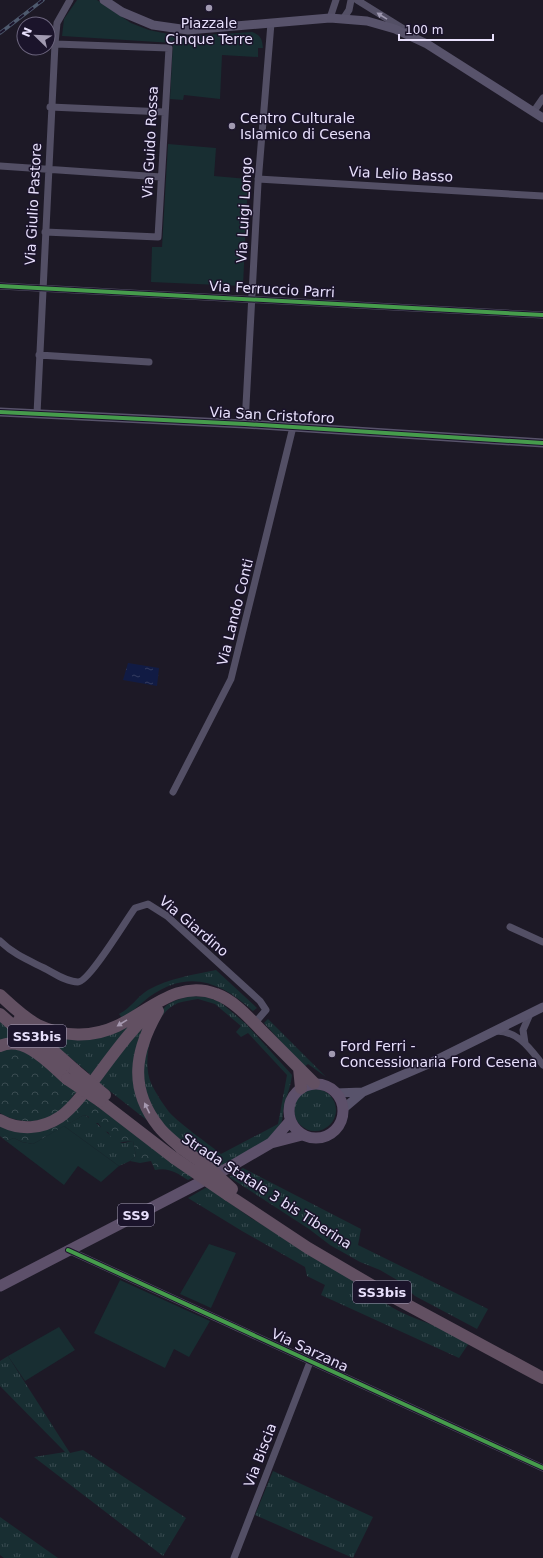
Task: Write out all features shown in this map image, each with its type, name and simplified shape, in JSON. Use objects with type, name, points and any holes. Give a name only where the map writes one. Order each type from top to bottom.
[{"type":"highway","points":[[0,996],[22,1015],[38,1025],[55,1032],[75,1035],[96,1033],[117,1026],[168,997],[184,991],[195,990],[217,994],[234,1004],[314,1083]]},
{"type":"highway","points":[[0,1120],[8,1125],[25,1128],[44,1126],[61,1116],[76,1103],[141,1022],[168,997]]},
{"type":"highway","points":[[168,997],[158,1010],[143,1039],[138,1055],[140,1090],[148,1110],[178,1152],[207,1166],[230,1192]]},
{"type":"highway","name":"Strada Statale 3 bis Tiberina","points":[[0,1003],[71,1075]]},
{"type":"highway","name":"Strada Statale 3 bis Tiberina","points":[[0,1014],[71,1075],[178,1152]]},
{"type":"highway","points":[[0,1046],[17,1044],[34,1051],[71,1075]]},
{"type":"highway","points":[[299,1068],[301,1088]]},
{"type":"highway","name":"Strada Statale 3 bis Tiberina","points":[[230,1192],[312,1242],[382,1282],[543,1369]]},
{"type":"highway","name":"Strada Statale 3 bis Tiberina","points":[[230,1192],[308,1248],[378,1289],[543,1378]]},
{"type":"main road","points":[[105,0],[122,12],[153,25],[188,30],[330,18],[367,21],[394,29],[427,44],[543,118]]},
{"type":"main road","name":"Via San Cristoforo","points":[[0,412],[245,424],[543,443]]},
{"type":"main road","points":[[343,1109],[336,1093],[326,1086],[314,1083],[301,1088],[294,1094],[290,1102],[288,1112],[290,1121],[295,1129],[302,1135],[317,1138],[330,1134],[339,1126],[343,1109],[363,1092],[428,1064],[543,1007]]},
{"type":"main road","points":[[336,1093],[363,1092]]},
{"type":"main road","name":"SS9","points":[[271,1143],[290,1121]]},
{"type":"main road","name":"SS9","points":[[0,1286],[222,1171],[271,1143],[302,1135]]},
{"type":"street","name":"Via Giulio Pastore","points":[[56,34],[57,23],[63,9],[70,0]]},
{"type":"street","points":[[330,18],[336,0]]},
{"type":"street","points":[[343,19],[349,10],[351,0]]},
{"type":"street","points":[[357,0],[427,44]]},
{"type":"street","name":"Via Luigi Longo","points":[[245,424],[258,179],[271,23]]},
{"type":"street","name":"Via Guido Rossa","points":[[45,232],[158,237],[169,48],[56,44]]},
{"type":"street","name":"Via Giulio Pastore","points":[[37,414],[50,107],[54,56]]},
{"type":"street","points":[[534,111],[543,98]]},
{"type":"street","points":[[50,107],[165,112]]},
{"type":"street","points":[[0,166],[48,168],[161,177]]},
{"type":"street","name":"Via Lelio Basso","points":[[258,179],[543,196]]},
{"type":"street","name":"Via Ferruccio Parri","points":[[0,286],[543,315]]},
{"type":"street","points":[[39,355],[149,362]]},
{"type":"street","name":"Via Lando Conti","points":[[173,792],[231,679],[293,427]]},
{"type":"street","name":"Via Giardino","points":[[0,941],[10,951],[68,980],[79,982],[87,978],[135,908],[148,904],[166,916],[260,1000],[266,1010],[254,1024]]},
{"type":"street","points":[[510,927],[543,942]]},
{"type":"street","points":[[522,1038],[524,1025],[530,1014]]},
{"type":"street","points":[[513,1023],[526,1045],[543,1065]]},
{"type":"street","points":[[496,1031],[510,1033],[522,1038]]},
{"type":"street","name":"Via Sarzana","points":[[68,1250],[543,1468]]},
{"type":"street","name":"Via Biscia","points":[[234,1558],[310,1362]]},
{"type":"green space","points":[[77,0],[97,0],[131,23],[149,30],[173,35],[189,36],[252,32],[257,34],[260,38],[263,48],[258,48],[258,57],[222,55],[220,99],[184,95],[183,100],[170,99],[173,43],[62,36],[64,19]]},
{"type":"green space","points":[[168,144],[216,148],[214,176],[248,179],[243,286],[151,282],[152,247],[162,247]]},
{"type":"green space","points":[[216,970],[257,1008],[253,1011],[228,992],[216,986],[203,982],[190,981],[177,983],[163,988],[149,997],[123,1019],[119,1014],[127,1009],[144,993],[156,986],[181,977]]},
{"type":"green space","points":[[191,996],[206,997],[220,1002],[246,1024],[292,1075],[284,1105],[282,1122],[279,1129],[268,1141],[217,1168],[172,1134],[157,1119],[149,1104],[140,1077],[145,1049],[152,1029],[160,1013],[170,1003]],"holes":[[[198,999],[215,1004],[241,1026],[236,1032],[241,1037],[248,1033],[287,1075],[278,1124],[221,1154],[169,1112],[151,1083],[147,1062],[148,1050],[155,1027],[161,1017],[169,1009],[178,1003]]]},
{"type":"green space","points":[[152,1014],[137,1045],[134,1058],[134,1070],[140,1094],[153,1125],[97,1081]]},
{"type":"green space","points":[[140,1015],[91,1075],[29,1023],[64,1036]]},
{"type":"green space","points":[[0,1017],[27,1043],[0,1041]]},
{"type":"green space","points":[[268,1019],[326,1077],[308,1064],[304,1067],[264,1023]]},
{"type":"green space","points":[[18,1048],[33,1053],[77,1091],[62,1110],[52,1116],[45,1119],[22,1121],[7,1117],[0,1113],[0,1050]]},
{"type":"green space","points":[[311,1089],[319,1089],[327,1092],[333,1098],[336,1110],[333,1122],[327,1128],[319,1131],[311,1131],[303,1128],[297,1122],[294,1114],[294,1106],[297,1098],[303,1092]]},
{"type":"green space","points":[[86,1098],[194,1177],[188,1180],[169,1170],[155,1170],[151,1161],[140,1163],[130,1161],[136,1156],[133,1141],[111,1143],[111,1137],[108,1132],[100,1131],[101,1127],[98,1123],[89,1123],[89,1117],[84,1115],[33,1144],[22,1142],[14,1138],[6,1141],[0,1136],[0,1125],[23,1131]]},
{"type":"green space","points":[[84,1115],[94,1121],[119,1142],[123,1143],[133,1141],[136,1156],[130,1161],[119,1166],[64,1126]]},
{"type":"green space","points":[[64,1126],[119,1166],[101,1182],[78,1166],[64,1185],[6,1141],[14,1138],[22,1142],[33,1144]]},
{"type":"green space","points":[[243,1168],[361,1229],[358,1245],[488,1309],[477,1329],[415,1296],[397,1280],[380,1270],[360,1262],[330,1245],[309,1229],[229,1177]]},
{"type":"green space","points":[[207,1187],[251,1218],[371,1290],[377,1297],[391,1307],[440,1328],[469,1343],[459,1358],[321,1295],[325,1285],[307,1276],[305,1267],[188,1198]]},
{"type":"green space","points":[[209,1244],[236,1253],[211,1308],[180,1294]]},
{"type":"green space","points":[[120,1280],[210,1321],[189,1357],[174,1349],[165,1368],[94,1333]]},
{"type":"green space","points":[[59,1327],[75,1350],[25,1381],[8,1356]]},
{"type":"green space","points":[[8,1356],[70,1453],[83,1450],[186,1518],[163,1556],[34,1457],[65,1452],[0,1386],[0,1361]]},
{"type":"green space","points":[[273,1471],[373,1517],[353,1558],[255,1515]]},
{"type":"green space","points":[[0,1517],[58,1558],[4,1558],[0,1555]]},
{"type":"water","points":[[128,663],[159,668],[157,686],[123,680]]},
{"type":"railway","points":[[0,33],[43,0]]},
{"type":"cycle path","points":[[0,286],[543,315]]},
{"type":"cycle path","points":[[0,412],[245,424],[543,443]]},
{"type":"cycle path","points":[[68,1250],[543,1468]]},
{"type":"place","name":"Piazzale Cinque Terre","points":[[209,8]]},
{"type":"place","name":"Centro Culturale Islamico di Cesena","points":[[232,126]]},
{"type":"place","name":"Ford Ferri - Concessionaria Ford Cesena","points":[[332,1054]]}]
